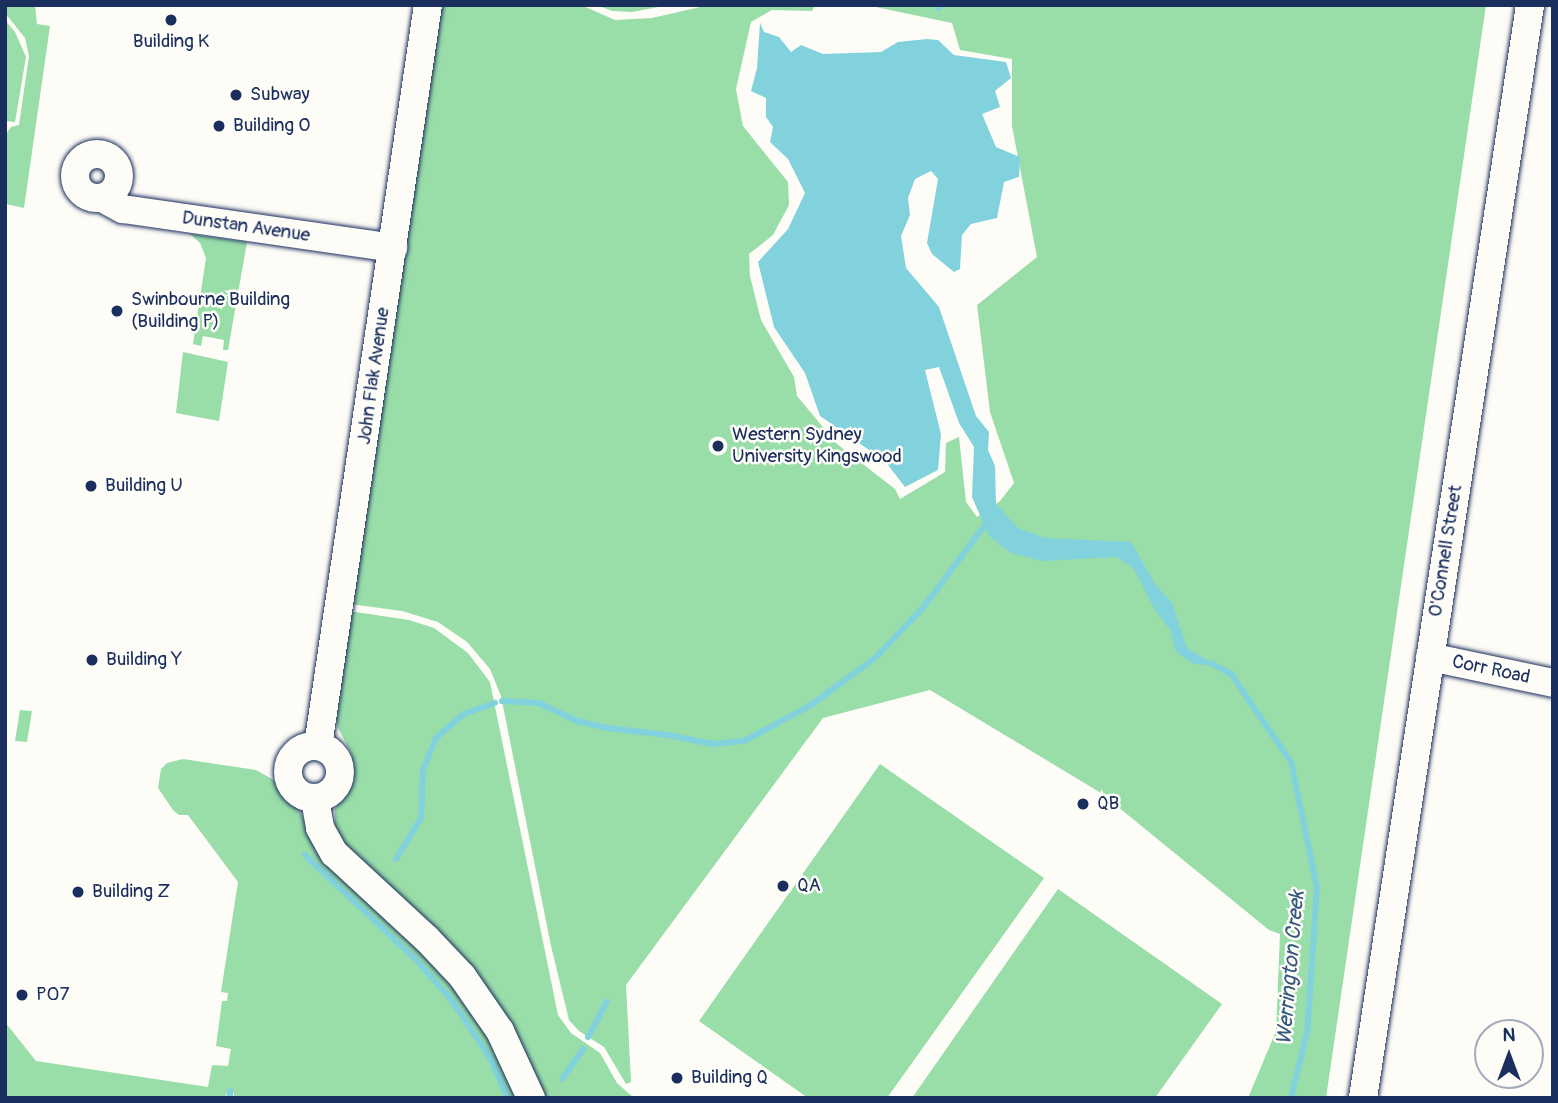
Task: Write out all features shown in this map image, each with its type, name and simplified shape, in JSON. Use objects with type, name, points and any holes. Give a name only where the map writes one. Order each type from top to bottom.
[{"type":"street","name":"John Flak Avenue","points":[[318,746],[428,5]]},
{"type":"street","name":"O'Connell Street","points":[[1363,1098],[1530,5]]},
{"type":"street","name":"Dunstan Avenue","points":[[102,198],[123,209],[393,248]]},
{"type":"street","name":"Corr Road","points":[[1430,657],[1553,683]]},
{"type":"street","points":[[318,746],[332,752],[341,770],[334,790],[315,799],[302,796],[292,787],[288,768],[296,753],[306,747],[318,746]]},
{"type":"street","points":[[315,799],[320,828],[334,853],[427,939],[462,976],[500,1031],[531,1098]]},
{"type":"green space","points":[[5,5],[35,5],[37,24],[50,26],[24,208],[6,204],[5,135],[11,127],[19,125],[29,56],[25,38],[5,13]]},
{"type":"green space","points":[[440,5],[581,5],[615,20],[652,18],[709,5],[815,5],[812,11],[772,10],[751,22],[736,89],[743,126],[788,182],[789,205],[773,235],[749,254],[750,276],[761,320],[794,377],[797,396],[837,444],[895,489],[900,499],[945,472],[946,443],[959,437],[966,502],[977,517],[1000,501],[1014,483],[990,412],[977,305],[1037,257],[1012,126],[1012,59],[960,50],[952,23],[866,5],[1486,5],[1326,1098],[1248,1098],[1276,1031],[1280,934],[1269,930],[1101,793],[930,690],[823,718],[626,985],[631,1082],[626,1084],[604,1047],[579,1031],[569,1020],[551,946],[501,696],[490,669],[467,642],[438,622],[402,611],[350,604]]},
{"type":"green space","points":[[597,5],[669,5],[632,12],[612,11]]},
{"type":"green space","points":[[5,20],[15,32],[26,57],[15,122],[5,121]]},
{"type":"green space","points":[[190,234],[247,242],[228,350],[223,350],[224,340],[203,336],[201,346],[193,344],[206,258],[200,243]]},
{"type":"green space","points":[[183,352],[228,362],[219,421],[176,413]]},
{"type":"green space","points":[[349,611],[409,620],[434,628],[468,653],[490,682],[558,1015],[571,1033],[600,1053],[617,1083],[634,1098],[543,1098],[347,849],[335,828],[335,809],[354,774],[351,753],[338,728],[335,715]]},
{"type":"green space","points":[[20,710],[32,711],[27,742],[15,741]]},
{"type":"green space","points":[[183,759],[256,770],[272,779],[297,806],[307,826],[432,959],[480,1020],[520,1098],[234,1098],[234,1093],[227,1092],[226,1098],[5,1098],[5,1022],[36,1061],[208,1087],[212,1065],[228,1066],[231,1049],[216,1046],[222,1001],[227,1001],[228,993],[221,992],[238,882],[188,815],[179,815],[173,810],[158,788],[161,769],[167,763]]},
{"type":"green space","points":[[880,764],[1044,878],[887,1098],[808,1098],[699,1021]]},
{"type":"green space","points":[[1058,889],[1222,1004],[1155,1098],[912,1098]]},
{"type":"water","points":[[760,23],[764,32],[779,37],[791,52],[801,45],[823,54],[881,52],[898,42],[927,39],[938,40],[954,55],[1006,62],[1011,78],[995,91],[1000,107],[982,114],[996,147],[1020,157],[1019,177],[1004,182],[997,218],[971,224],[962,235],[960,269],[954,272],[932,254],[927,243],[938,179],[931,171],[915,179],[908,198],[910,215],[901,236],[906,268],[939,307],[976,416],[989,432],[988,450],[995,466],[996,504],[1018,528],[1045,538],[1131,542],[1155,584],[1172,603],[1187,648],[1217,666],[1194,664],[1176,652],[1170,630],[1155,610],[1134,569],[1116,557],[1042,561],[1011,553],[989,536],[972,497],[974,447],[959,423],[939,367],[925,370],[941,434],[938,470],[905,487],[885,461],[820,416],[805,373],[774,327],[758,262],[788,229],[805,193],[788,159],[770,142],[773,127],[766,117],[766,98],[751,91],[757,68]]},
{"type":"waterway","points":[[502,701],[539,703],[577,721],[607,728],[713,744],[744,741],[811,705],[875,658],[922,609],[988,521]]},
{"type":"waterway","name":"Werrington Creek","points":[[1211,663],[1231,674],[1291,762],[1317,888],[1307,1033],[1291,1098]]},
{"type":"waterway","points":[[396,859],[421,818],[423,770],[436,738],[464,714],[495,703]]},
{"type":"waterway","points":[[305,855],[418,962],[450,998],[489,1056],[508,1098]]},
{"type":"waterway","points":[[588,1037],[607,1002]]},
{"type":"waterway","points":[[562,1079],[583,1049]]},
{"type":"waterway","points":[[230,1091],[230,1098]]},
{"type":"place","name":"Building K","points":[[171,20]]},
{"type":"place","name":"Subway","points":[[236,95]]},
{"type":"place","name":"Building O","points":[[219,126]]},
{"type":"place","name":"Swinbourne Building (Building P)","points":[[117,311]]},
{"type":"place","name":"Western Sydney University Kingswood","points":[[718,446]]},
{"type":"place","name":"Building U","points":[[91,486]]},
{"type":"place","name":"Building Y","points":[[92,660]]},
{"type":"place","name":"QB","points":[[1083,804]]},
{"type":"place","name":"QA","points":[[783,886]]},
{"type":"place","name":"Building Z","points":[[78,892]]},
{"type":"place","name":"P07","points":[[22,995]]},
{"type":"place","name":"Building Q","points":[[677,1078]]}]
